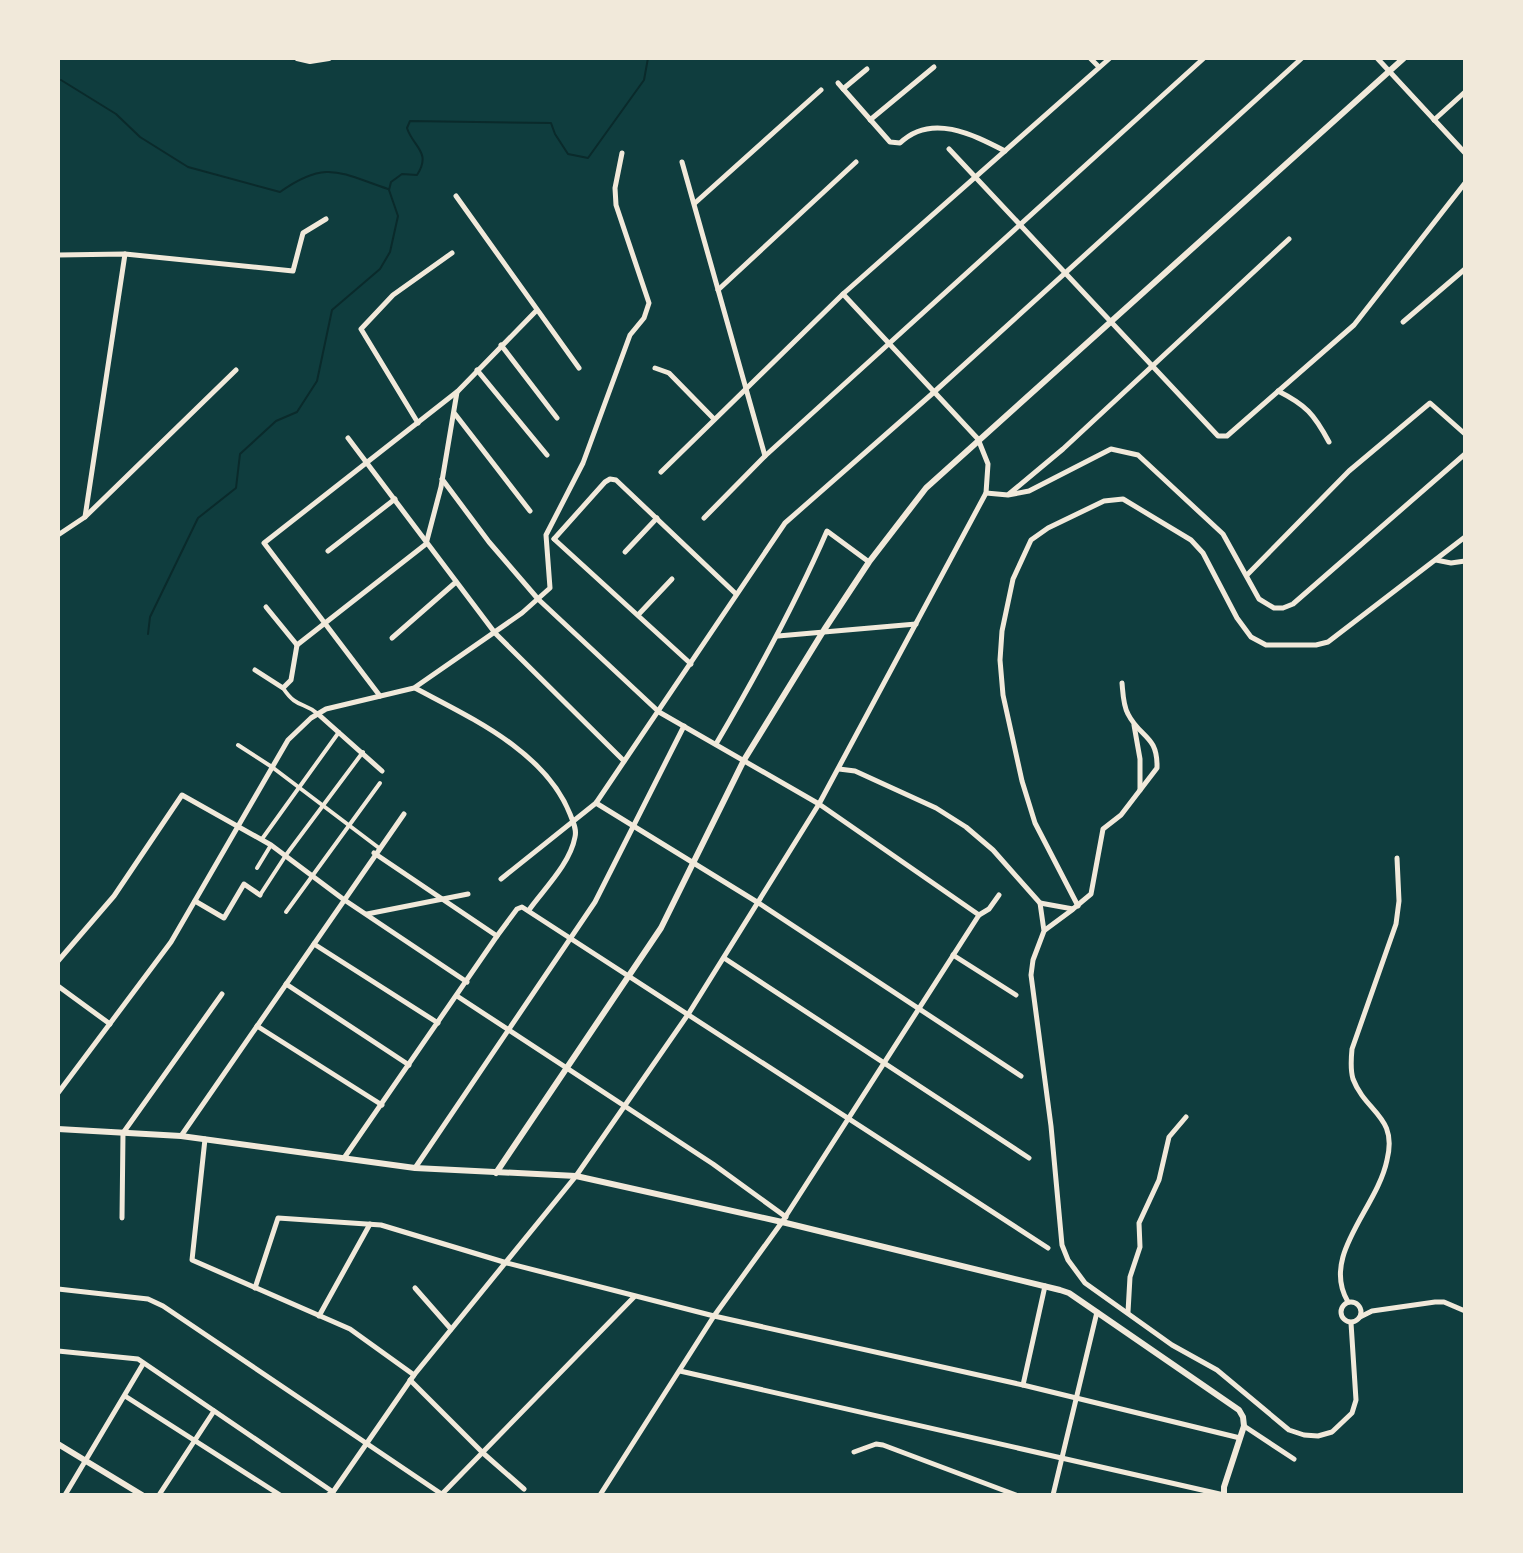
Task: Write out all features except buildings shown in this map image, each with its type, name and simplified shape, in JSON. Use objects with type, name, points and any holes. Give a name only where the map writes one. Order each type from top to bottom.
[{"type":"street","points":[[297,58],[310,61],[329,58]]},
{"type":"street","points":[[1090,58],[1099,67]]},
{"type":"street","points":[[661,472],[843,294],[1110,58]]},
{"type":"street","points":[[704,518],[765,456],[1204,58]]},
{"type":"street","points":[[501,879],[596,803],[785,523],[1302,58]]},
{"type":"street","points":[[1377,58],[1465,153]]},
{"type":"street","points":[[496,1173],[661,928],[744,760],[824,630],[869,562],[926,488],[1404,58]]},
{"type":"street","points":[[870,120],[934,67]]},
{"type":"street","points":[[867,69],[841,86],[890,142],[900,143],[909,134],[928,127],[956,129],[1005,152]]},
{"type":"street","points":[[695,203],[821,90]]},
{"type":"street","points":[[1434,120],[1465,92]]},
{"type":"street","points":[[949,149],[1218,436],[1227,436],[1354,325],[1465,183]]},
{"type":"street","points":[[58,1093],[171,942],[288,740],[326,709],[414,688],[495,633],[550,588],[546,535],[583,463],[630,335],[644,318],[649,303],[616,205],[615,188],[622,153]]},
{"type":"street","points":[[682,162],[765,456]]},
{"type":"street","points":[[718,290],[856,162]]},
{"type":"street","points":[[456,196],[579,368]]},
{"type":"street","points":[[58,255],[125,254],[293,271],[303,233],[326,219]]},
{"type":"street","points":[[1008,495],[1063,449],[1289,239]]},
{"type":"street","points":[[418,423],[361,329],[393,295],[452,253]]},
{"type":"street","points":[[85,517],[125,254]]},
{"type":"street","points":[[1403,322],[1465,269]]},
{"type":"street","points":[[58,1351],[133,1357],[331,1493],[412,1377],[576,1176],[689,1013],[819,804],[986,493],[988,464],[978,439],[843,294]]},
{"type":"street","points":[[380,696],[264,543],[458,391],[536,311]]},
{"type":"street","points":[[501,345],[557,418]]},
{"type":"street","points":[[655,368],[669,373],[714,419]]},
{"type":"street","points":[[58,535],[85,517],[236,370]]},
{"type":"street","points":[[477,370],[547,455]]},
{"type":"street","points":[[283,688],[291,680],[297,645],[426,544],[458,391]]},
{"type":"street","points":[[1278,391],[1302,403],[1317,419],[1329,442]]},
{"type":"street","points":[[1247,575],[1349,471],[1430,403],[1465,434]]},
{"type":"street","points":[[454,412],[530,511]]},
{"type":"street","points":[[348,438],[495,633],[624,761]]},
{"type":"street","points":[[986,493],[1008,495],[1029,491],[1111,449],[1138,455],[1223,534],[1259,599],[1266,605],[1283,608],[1293,604],[1465,454]]},
{"type":"street","points":[[442,479],[489,542],[538,599],[659,712],[819,804],[979,915]]},
{"type":"street","points":[[554,539],[605,482],[616,480],[735,593]]},
{"type":"street","points":[[328,551],[395,499]]},
{"type":"street","points":[[1075,907],[1035,823],[1022,781],[1003,695],[1000,660],[1002,631],[1013,579],[1031,540],[1048,528],[1104,501],[1123,499],[1191,540],[1203,553],[1237,618],[1251,637],[1266,645],[1316,645],[1328,642],[1465,537]]},
{"type":"street","points":[[625,552],[657,518]]},
{"type":"street","points":[[716,744],[778,636],[827,531],[869,562]]},
{"type":"street","points":[[546,535],[691,664]]},
{"type":"street","points":[[1435,560],[1451,563],[1465,561]]},
{"type":"street","points":[[638,615],[672,579]]},
{"type":"street","points":[[392,638],[456,582]]},
{"type":"street","points":[[266,607],[297,645]]},
{"type":"street","points":[[778,636],[917,624]]},
{"type":"street","points":[[255,670],[283,688],[296,704],[311,708],[382,771]]},
{"type":"street","points":[[1044,931],[1091,894],[1103,829],[1121,815],[1157,768],[1154,744],[1126,711],[1122,683]]},
{"type":"street","points":[[414,688],[469,717],[526,757],[557,788],[576,829],[573,845],[529,910]]},
{"type":"street","points":[[1134,724],[1140,759],[1140,790]]},
{"type":"street","points":[[415,1168],[595,902],[685,726]]},
{"type":"street","points":[[262,839],[339,732]]},
{"type":"street","points":[[238,745],[323,806],[376,851],[497,936]]},
{"type":"street","points":[[195,901],[224,918],[244,884],[260,895],[363,752]]},
{"type":"street","points":[[839,769],[855,771],[936,808],[966,827],[993,850],[1040,903],[1044,931],[1031,975],[1051,1126],[1062,1245],[1068,1260],[1085,1283],[1172,1345],[1217,1370],[1289,1430],[1304,1435],[1318,1436],[1332,1432],[1352,1413],[1356,1400],[1351,1323]]},
{"type":"street","points":[[286,912],[380,783]]},
{"type":"street","points":[[58,961],[114,896],[178,798],[187,796],[262,839],[343,899],[467,982]]},
{"type":"street","points":[[596,803],[757,902],[1021,1076]]},
{"type":"street","points":[[181,1136],[404,814]]},
{"type":"street","points":[[257,868],[271,845]]},
{"type":"street","points":[[1348,1302],[1340,1285],[1340,1261],[1344,1248],[1378,1190],[1390,1147],[1384,1120],[1357,1088],[1351,1065],[1352,1049],[1396,924],[1399,901],[1397,858]]},
{"type":"street","points":[[366,914],[468,894]]},
{"type":"street","points":[[600,1495],[714,1316],[784,1219],[979,915],[989,909],[999,895]]},
{"type":"street","points":[[1040,903],[1075,907]]},
{"type":"street","points":[[344,1158],[497,936],[517,909],[522,907],[1048,1248]]},
{"type":"street","points":[[314,944],[438,1023]]},
{"type":"street","points":[[953,955],[1016,995]]},
{"type":"street","points":[[724,958],[1029,1158]]},
{"type":"street","points":[[286,984],[409,1065]]},
{"type":"street","points":[[58,986],[110,1024]]},
{"type":"street","points":[[122,1218],[123,1133],[222,994]]},
{"type":"street","points":[[457,996],[713,1164],[784,1219]]},
{"type":"street","points":[[257,1026],[382,1105]]},
{"type":"street","points":[[1128,1313],[1130,1277],[1140,1247],[1139,1223],[1159,1180],[1169,1137],[1186,1117]]},
{"type":"street","points":[[58,1129],[181,1136],[415,1168],[576,1176],[784,1219],[1069,1293],[1239,1410],[1244,1426],[1224,1487],[1225,1495],[680,1371]]},
{"type":"street","points":[[205,1139],[192,1260],[350,1329],[412,1377],[483,1453],[524,1489]]},
{"type":"street","points":[[255,1288],[278,1218],[370,1224],[394,1228],[507,1263],[634,1297],[1023,1385],[1240,1438]]},
{"type":"street","points":[[319,1316],[370,1224]]},
{"type":"street","points":[[1023,1385],[1045,1286]]},
{"type":"street","points":[[415,1288],[451,1330]]},
{"type":"street","points":[[58,1289],[148,1299],[163,1306],[442,1495],[634,1297]]},
{"type":"street","points":[[1348,1302],[1372,1311]]},
{"type":"street","points":[[1348,1302],[1340,1311],[1341,1317],[1351,1323]]},
{"type":"street","points":[[1351,1323],[1372,1311],[1435,1302],[1444,1302],[1465,1311]]},
{"type":"street","points":[[1360,1308],[1360,1317]]},
{"type":"street","points":[[1053,1495],[1097,1312]]},
{"type":"street","points":[[65,1495],[143,1364]]},
{"type":"street","points":[[125,1396],[280,1495]]},
{"type":"street","points":[[159,1495],[214,1411]]},
{"type":"street","points":[[1244,1426],[1294,1459]]},
{"type":"street","points":[[58,1444],[142,1495]]},
{"type":"street","points":[[854,1452],[883,1445],[1016,1495]]},
{"type":"waterway","points":[[148,634],[150,617],[198,518],[236,488],[240,454],[276,421],[297,412],[317,381],[332,310],[380,269],[390,252],[398,216],[389,190],[391,182],[402,174],[417,175],[423,161],[407,128],[410,121],[551,123],[568,154],[588,158],[644,80],[648,58]]},
{"type":"waterway","points":[[61,80],[116,114],[140,137],[188,167],[280,192],[310,175],[322,172],[345,174],[388,189]]}]
